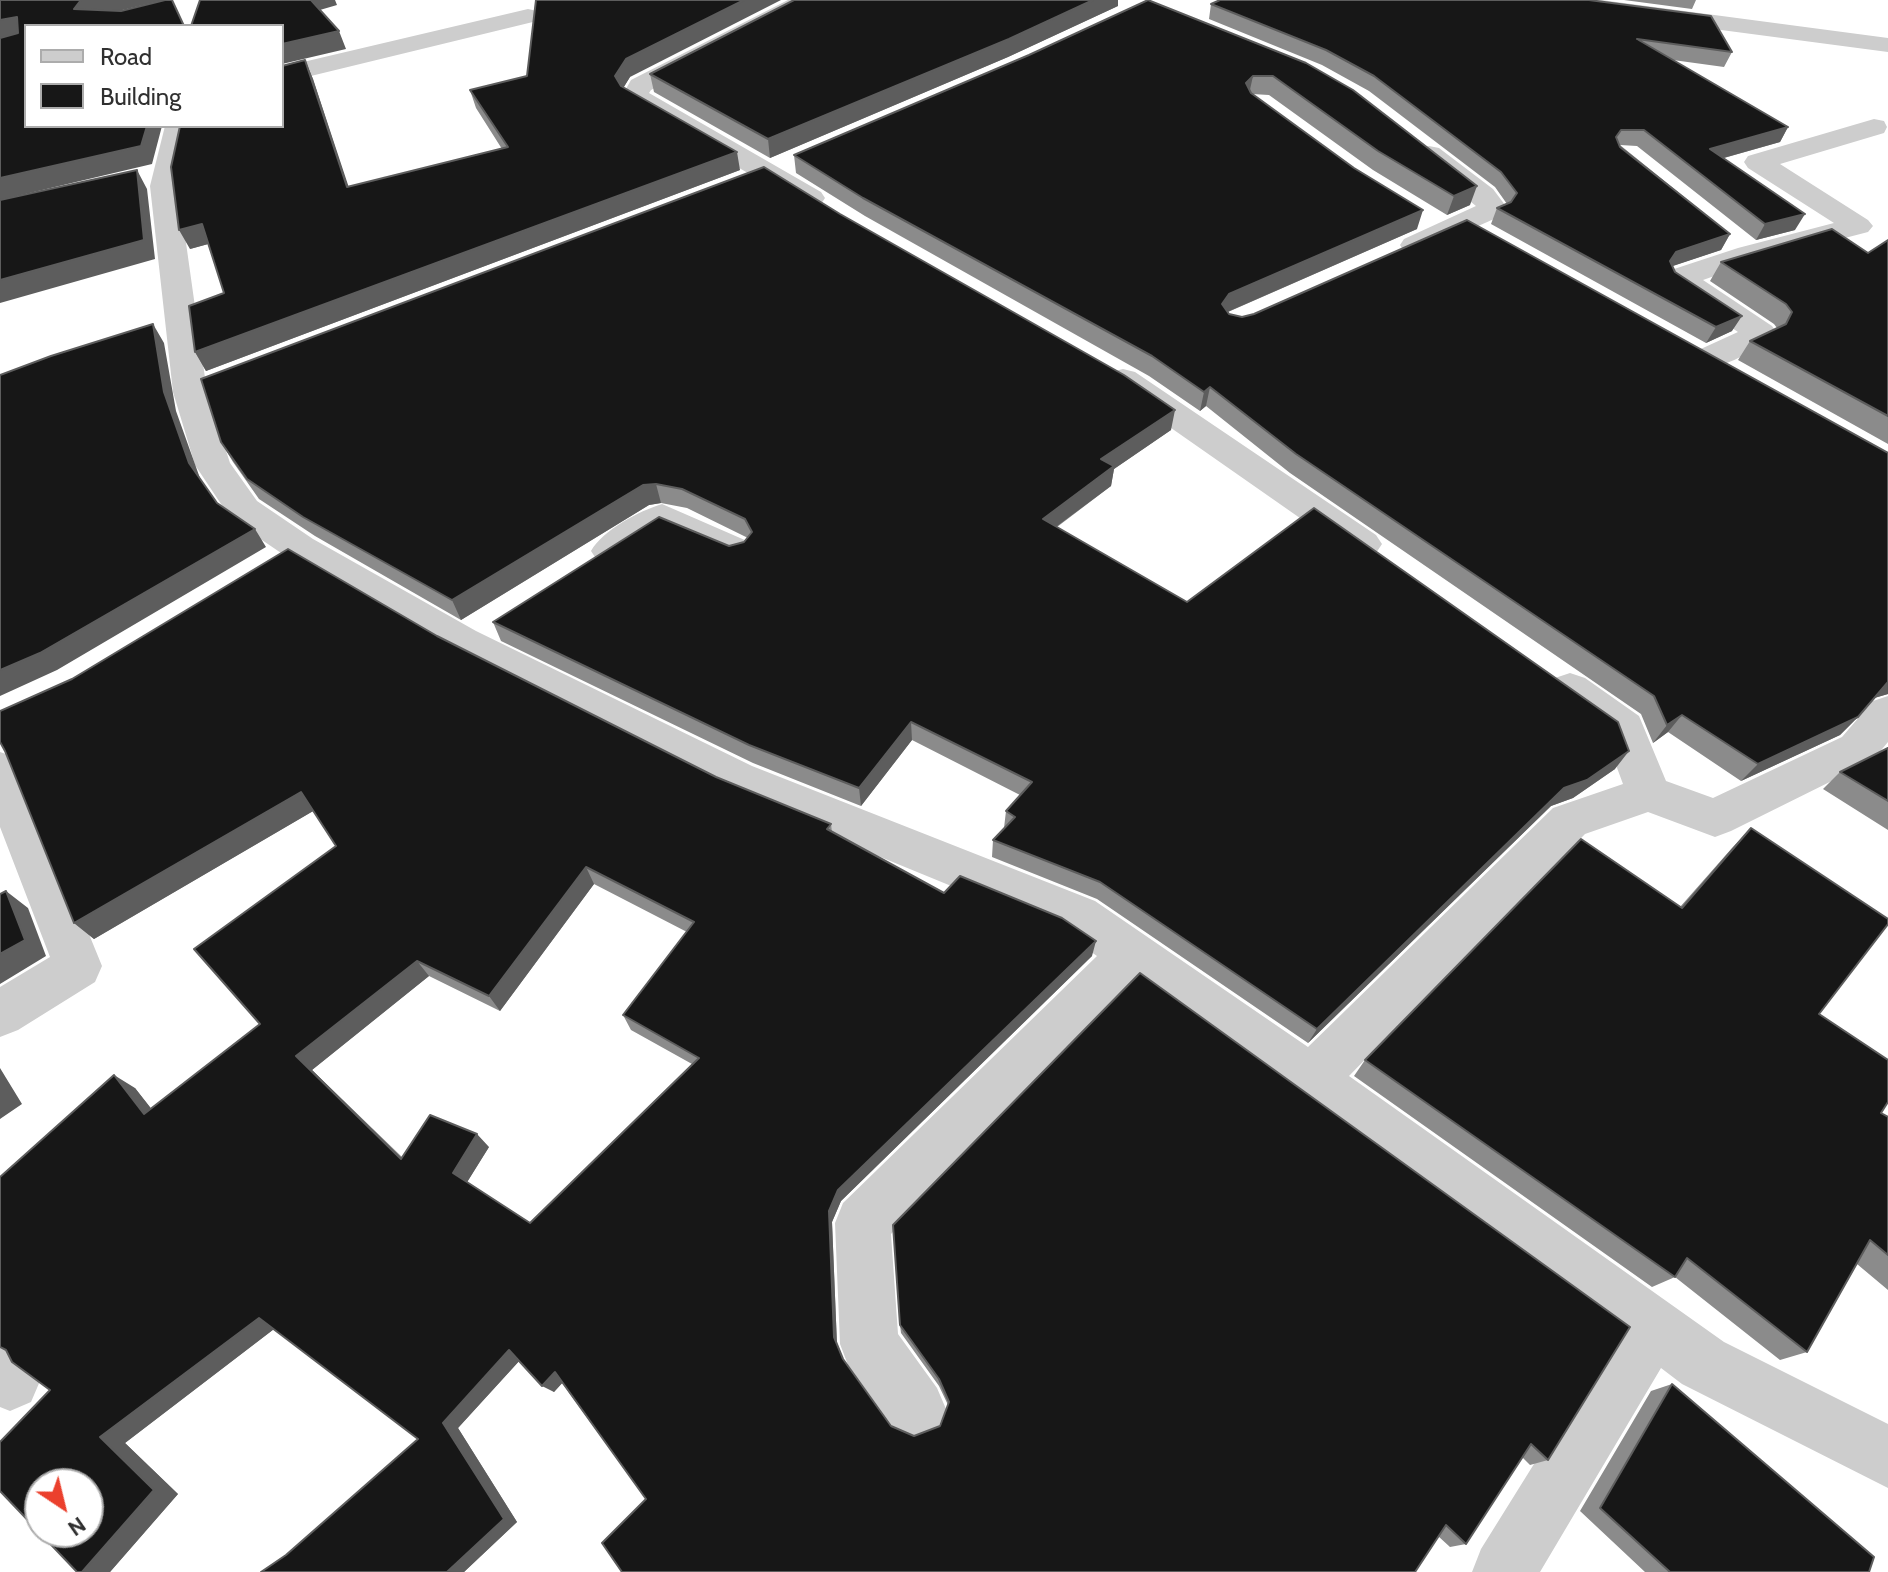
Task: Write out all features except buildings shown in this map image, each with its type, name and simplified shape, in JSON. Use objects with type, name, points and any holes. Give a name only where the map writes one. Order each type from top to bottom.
[{"type":"street","points":[[806,0],[640,85],[635,96],[769,172],[841,218]]},
{"type":"street","points":[[1547,0],[1888,45]]},
{"type":"street","points":[[284,75],[528,16]]},
{"type":"street","points":[[1744,382],[1691,352],[1761,333],[1679,278],[1749,254],[1858,226],[1758,162],[1874,127]]},
{"type":"street","points":[[177,128],[152,176],[164,186],[167,329],[205,387],[213,465],[244,510],[300,548],[462,642],[737,779],[1078,916],[1311,1079],[1703,1363],[1888,1457]]},
{"type":"street","points":[[1391,256],[1493,209],[1483,195],[1409,138]]},
{"type":"street","points":[[1724,234],[1749,254]]},
{"type":"street","points":[[1094,362],[1135,385],[1392,565]]},
{"type":"street","points":[[578,571],[662,517],[734,550]]},
{"type":"street","points":[[260,572],[300,548]]},
{"type":"street","points":[[462,642],[501,619]]},
{"type":"street","points":[[1547,673],[1624,728],[1649,793]]},
{"type":"street","points":[[1311,1079],[1569,821],[1649,793],[1715,818],[1857,749],[1888,713]]},
{"type":"street","points":[[0,770],[78,966],[0,1014]]},
{"type":"street","points":[[916,1409],[869,1344],[863,1223],[1132,954]]},
{"type":"street","points":[[1504,1572],[1652,1327]]}]
